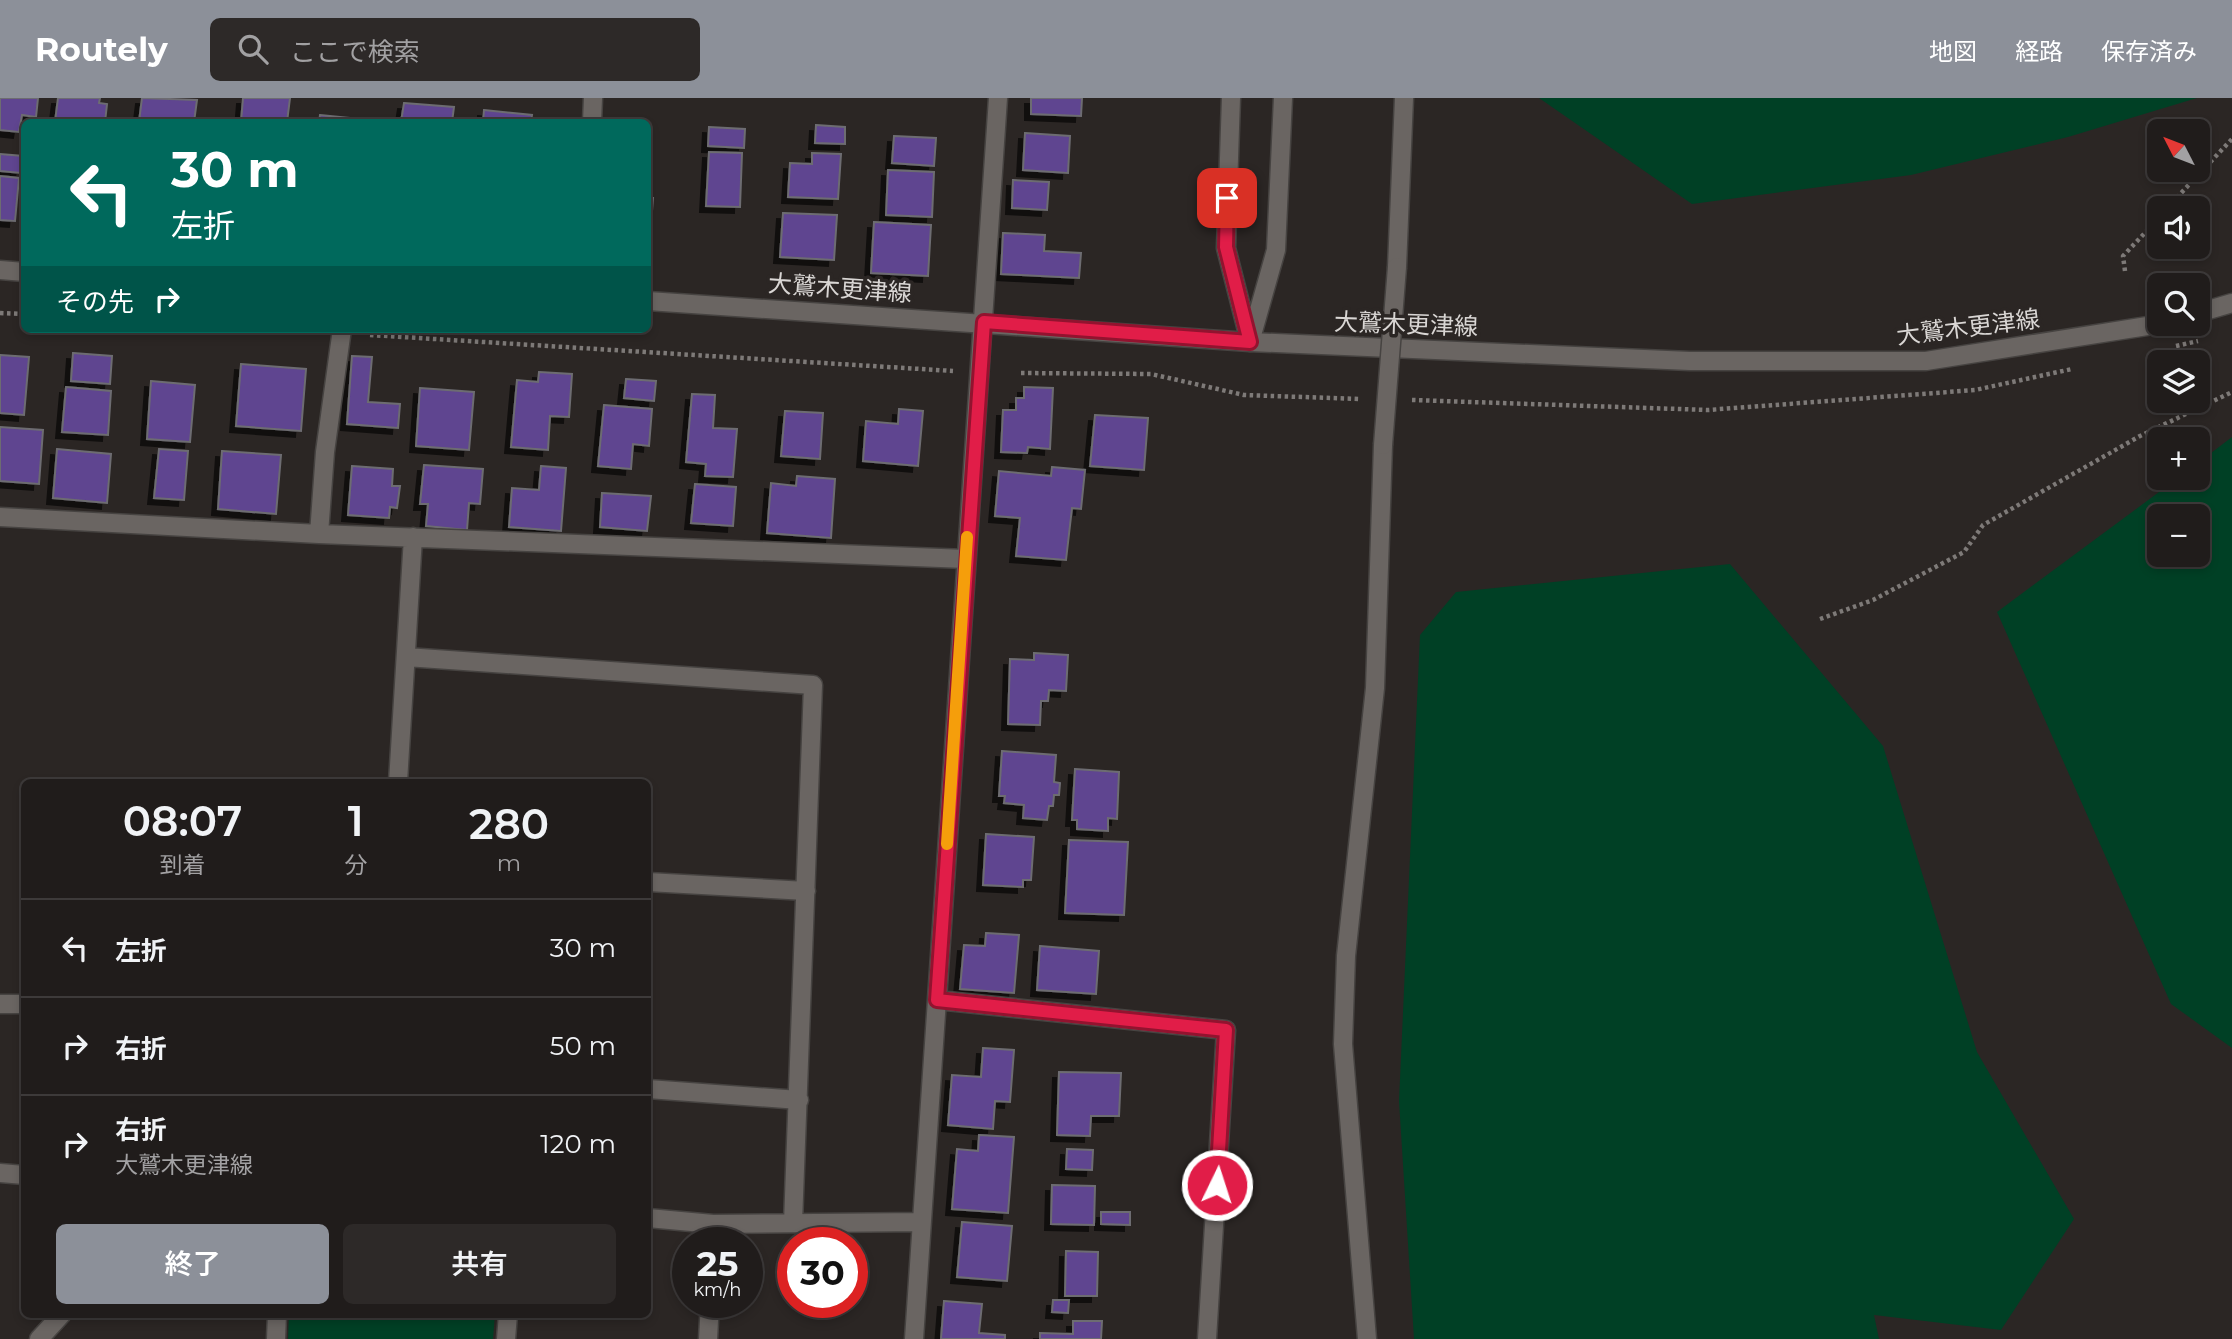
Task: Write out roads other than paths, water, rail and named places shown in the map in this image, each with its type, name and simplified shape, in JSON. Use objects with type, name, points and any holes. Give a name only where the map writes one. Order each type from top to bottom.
[{"type":"street","points":[[592,119],[593,98]]},
{"type":"street","points":[[914,1339],[998,98]]},
{"type":"street","points":[[1231,98],[1226,247],[1250,342]]},
{"type":"street","points":[[1250,342],[1276,250],[1283,98]]},
{"type":"street","points":[[1367,1339],[1343,1044],[1346,956],[1375,688],[1383,445],[1396,267],[1404,98]]},
{"type":"street","points":[[0,270],[21,272]]},
{"type":"street","name":"大鷲木更津線","points":[[651,301],[1250,342],[1690,361],[1926,361],[2147,326]]},
{"type":"street","points":[[2210,309],[2232,303]]},
{"type":"street","points":[[319,534],[325,452],[341,333]]},
{"type":"street","points":[[0,517],[319,534],[966,559]]},
{"type":"street","points":[[398,779],[413,537]]},
{"type":"street","points":[[406,657],[813,685],[793,1223]]},
{"type":"street","points":[[651,882],[806,891]]},
{"type":"street","points":[[937,1000],[1226,1030],[1207,1339]]},
{"type":"street","points":[[0,1004],[21,1004]]},
{"type":"street","points":[[651,1089],[799,1100]]},
{"type":"street","points":[[0,1173],[21,1175]]},
{"type":"street","points":[[651,1218],[713,1224],[922,1222]]},
{"type":"street","points":[[39,1339],[58,1318]]},
{"type":"street","points":[[276,1339],[277,1318]]},
{"type":"street","points":[[506,1339],[508,1318]]},
{"type":"street","points":[[708,1339],[709,1318]]}]
